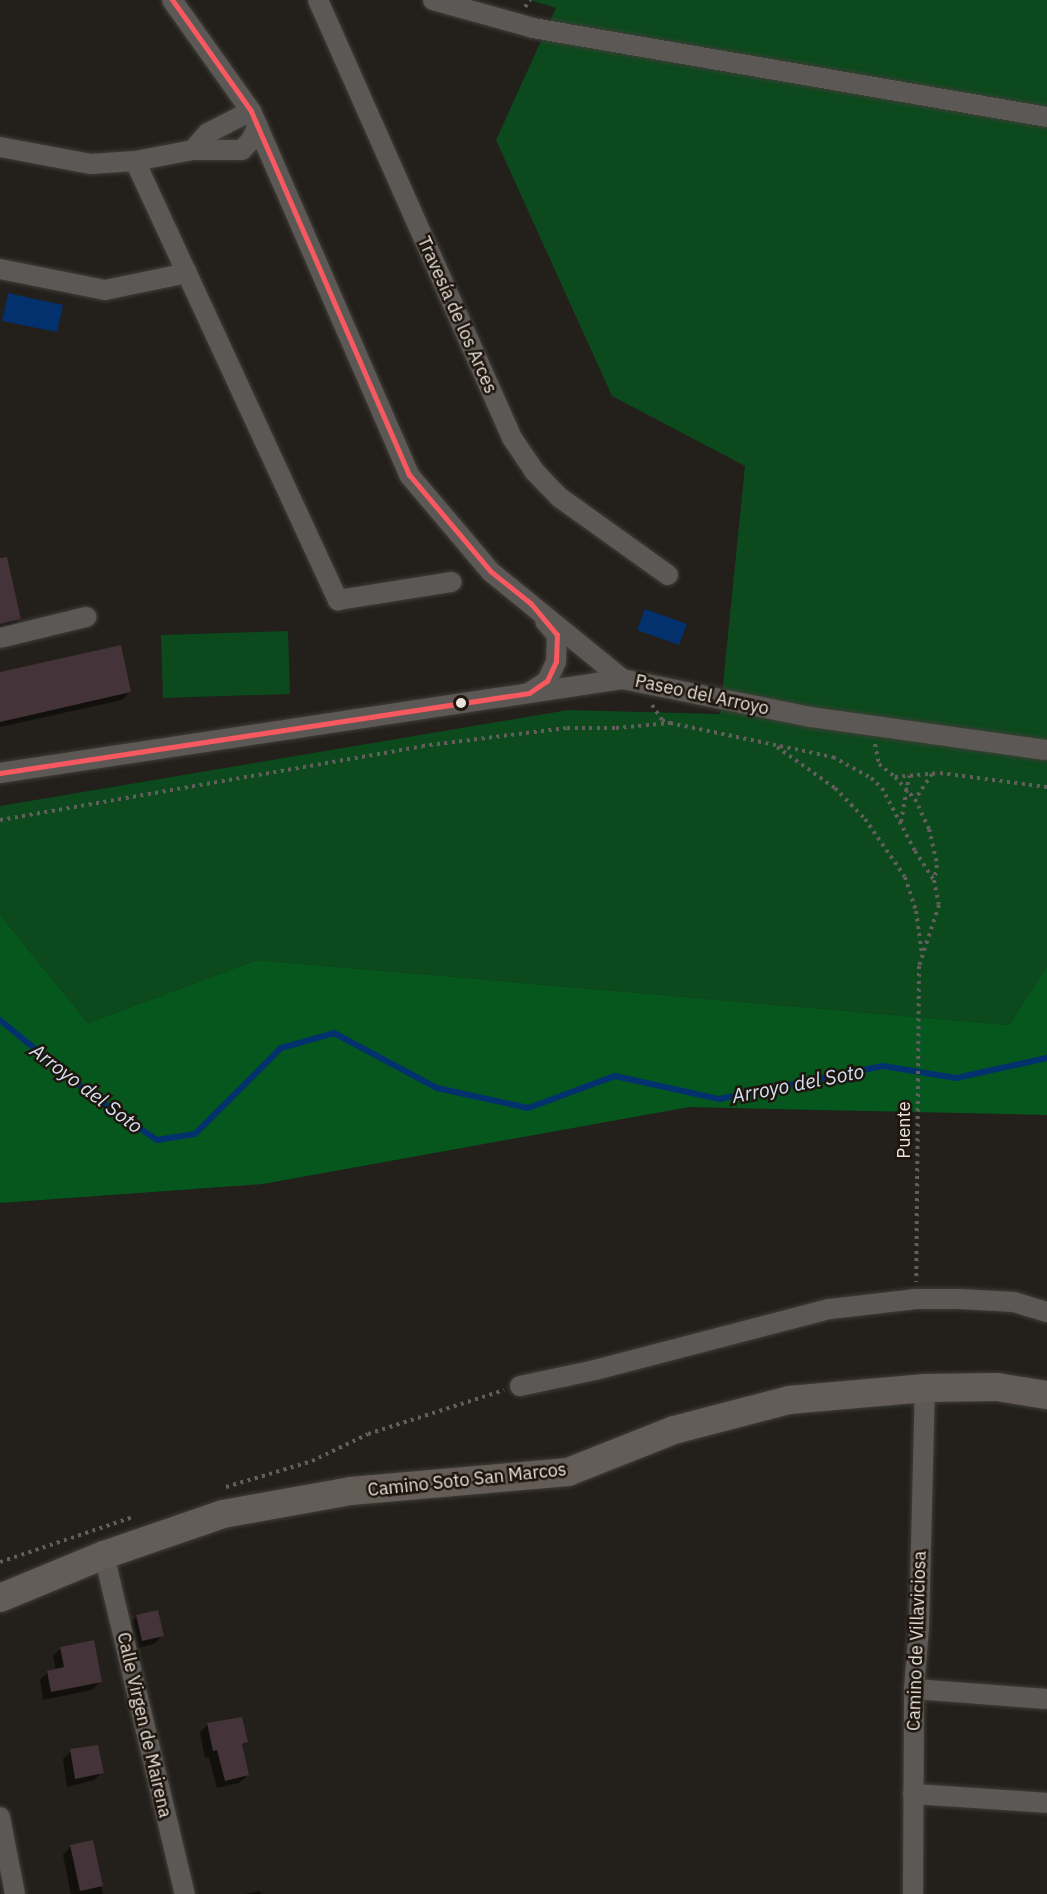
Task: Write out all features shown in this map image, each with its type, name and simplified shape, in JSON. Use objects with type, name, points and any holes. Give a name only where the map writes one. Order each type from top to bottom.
[{"type":"street","points":[[172,0],[254,118],[409,475],[491,572],[622,679]]},
{"type":"street","name":"Travesía de los Arces","points":[[318,0],[512,438],[534,471],[560,497],[668,575]]},
{"type":"street","points":[[433,0],[533,28],[1047,117]]},
{"type":"street","points":[[0,147],[91,164],[135,161],[193,150],[242,150],[251,140],[254,118]]},
{"type":"street","points":[[193,150],[208,133],[254,118]]},
{"type":"street","points":[[135,161],[338,600],[452,582]]},
{"type":"street","points":[[0,269],[105,290],[187,273]]},
{"type":"street","points":[[529,693],[547,681],[556,662],[557,635],[531,604]]},
{"type":"street","points":[[0,638],[86,617]]},
{"type":"street","name":"Paseo del Arroyo","points":[[0,773],[622,679],[811,717],[1047,750]]},
{"type":"street","points":[[520,1386],[595,1370],[830,1309],[916,1299],[960,1299],[1014,1302],[1047,1312]]},
{"type":"street","name":"Camino Soto San Marcos","points":[[0,1598],[104,1556],[223,1514],[351,1491],[567,1472],[674,1430],[789,1400],[925,1388],[997,1387],[1047,1395]]},
{"type":"street","name":"Camino de Villaviciosa","points":[[913,1894],[914,1689],[919,1628],[925,1388]]},
{"type":"street","name":"Calle Virgen de Mairena","points":[[104,1556],[185,1894]]},
{"type":"street","points":[[914,1689],[1047,1699]]},
{"type":"street","points":[[914,1794],[1047,1803]]},
{"type":"street","points":[[0,1817],[15,1894]]},
{"type":"path","points":[[647,699],[662,720],[670,723],[833,757],[871,778],[882,788],[934,880]]},
{"type":"path","points":[[0,820],[422,746],[567,728],[616,729],[663,726],[670,723]]},
{"type":"path","points":[[873,725],[875,754],[885,772],[895,777],[915,799],[933,774]]},
{"type":"path","points":[[774,745],[835,788],[871,828],[905,877],[916,911],[922,956]]},
{"type":"path","points":[[895,777],[933,774],[1047,787]]},
{"type":"path","points":[[901,823],[909,776]]},
{"type":"path","name":"Puente","points":[[915,799],[929,828],[937,865],[934,880],[939,905],[919,966],[916,1283]]},
{"type":"path","points":[[220,1489],[312,1461],[379,1430],[520,1386]]},
{"type":"path","points":[[0,1562],[144,1514]]},
{"type":"green space","points":[[530,0],[1047,0],[1047,967],[1009,1025],[257,960],[88,1023],[0,915],[0,806],[568,710],[720,714],[745,466],[612,396],[496,140],[556,8]]},
{"type":"green space","points":[[288,631],[290,694],[163,698],[161,635]]},
{"type":"green space","points":[[0,915],[88,1023],[257,960],[1009,1025],[1047,967],[1047,1115],[689,1107],[263,1184],[0,1203]]},
{"type":"water","points":[[8,293],[63,305],[57,332],[2,321]]},
{"type":"water","points":[[645,609],[687,624],[679,645],[637,630]]},
{"type":"building","points":[[7,557],[21,619],[0,624],[0,558]]},
{"type":"building","points":[[121,645],[131,692],[0,722],[0,672]]},
{"type":"building","points":[[158,1610],[164,1636],[142,1641],[136,1615]]},
{"type":"building","points":[[94,1640],[102,1682],[51,1692],[47,1671],[64,1667],[60,1647]]},
{"type":"building","points":[[242,1717],[248,1742],[242,1744],[249,1775],[225,1781],[217,1750],[213,1751],[207,1723]]},
{"type":"building","points":[[98,1745],[104,1773],[75,1779],[70,1749]]},
{"type":"building","points":[[93,1840],[103,1886],[80,1891],[70,1845]]},
{"type":"waterway","name":"Arroyo del Soto","points":[[0,1020],[90,1094],[157,1140],[195,1134],[281,1048],[334,1033],[437,1088],[528,1108],[615,1076],[719,1099],[883,1066],[956,1078],[1047,1058]]},
{"type":"transit line","points":[[0,773],[529,693],[547,681],[556,662],[557,635],[531,604],[491,572],[409,475],[251,111],[172,0]]}]
